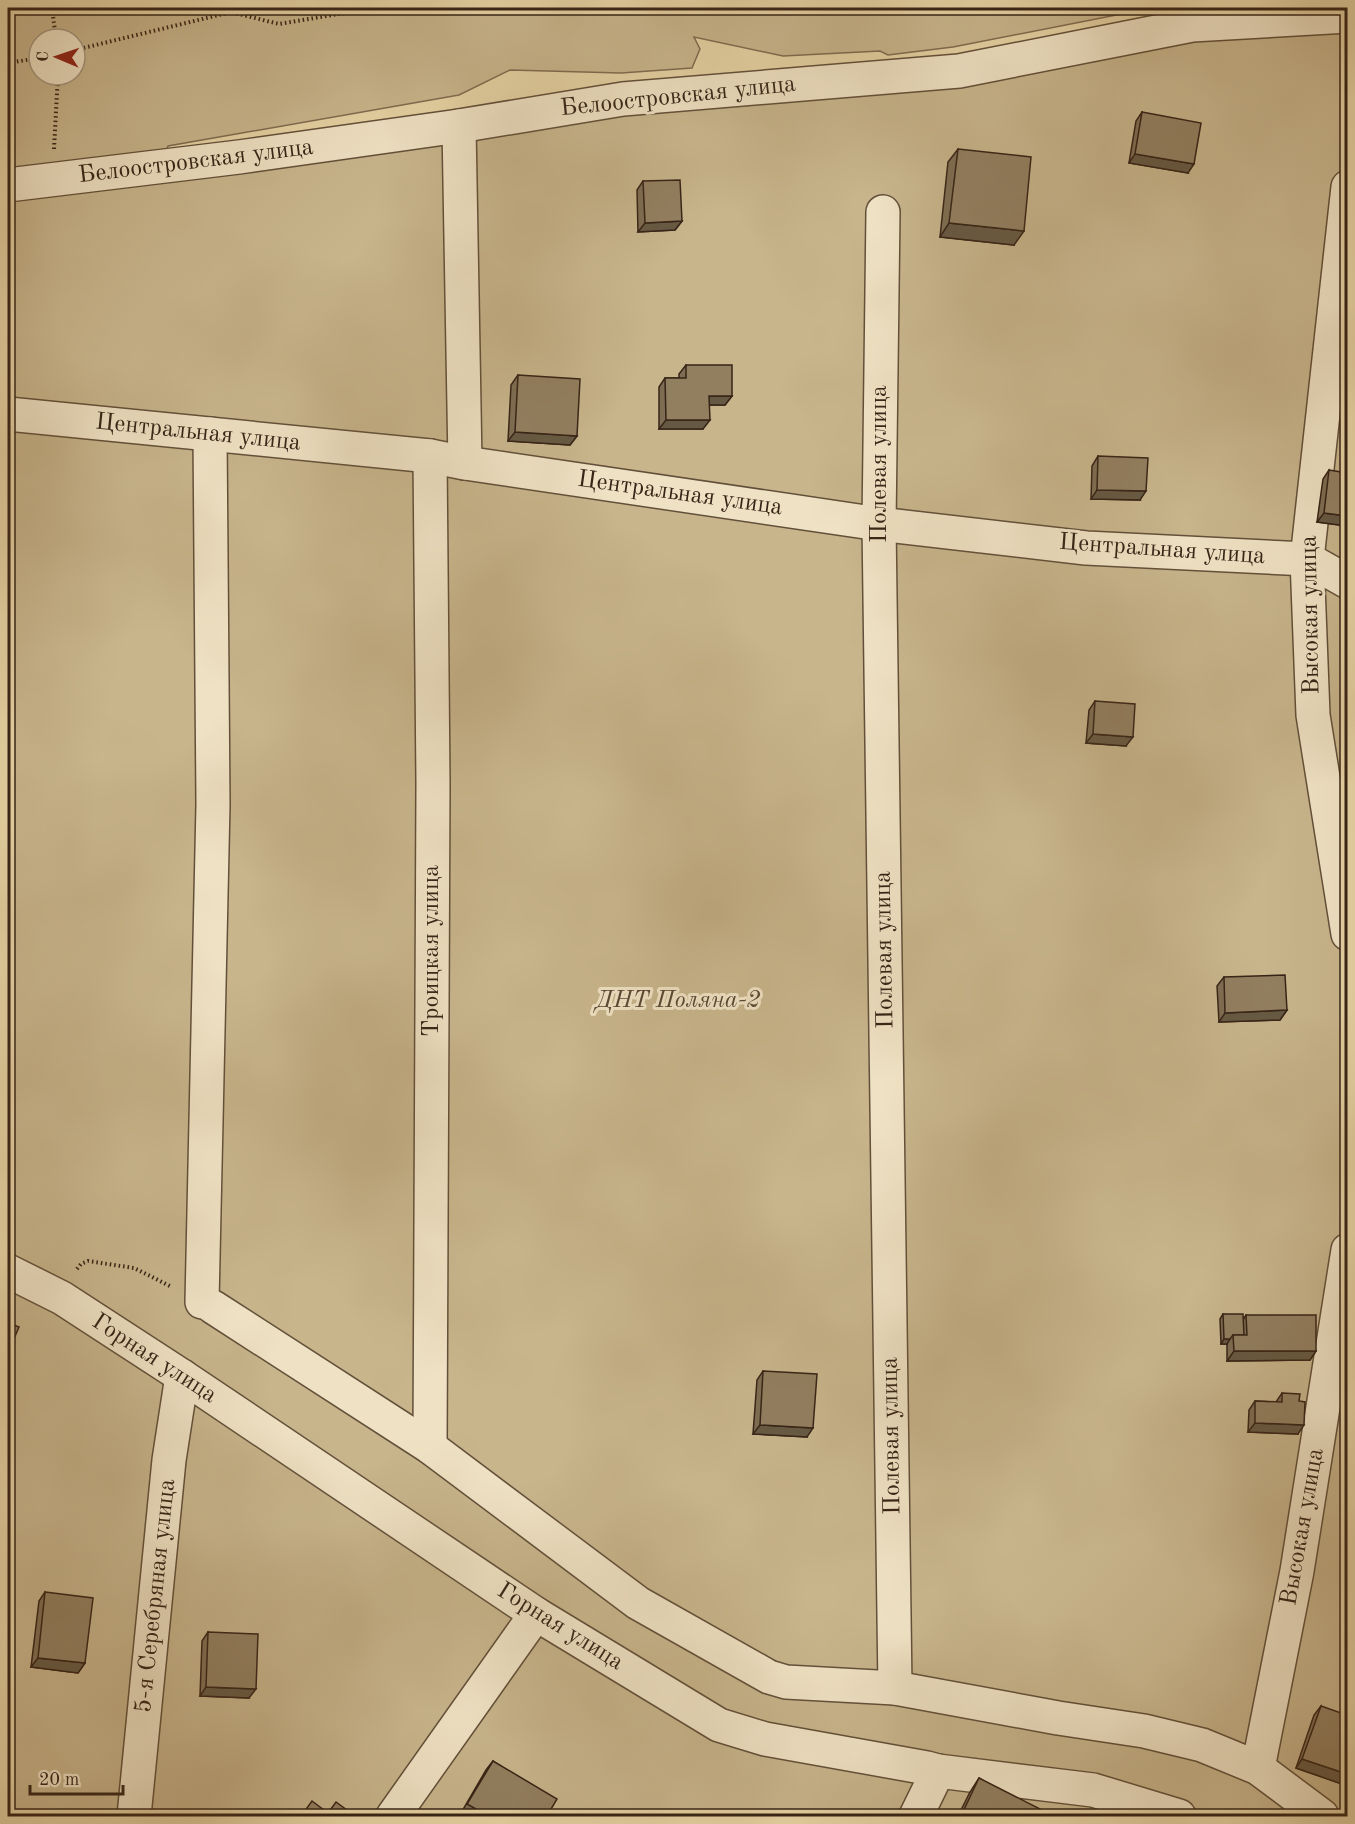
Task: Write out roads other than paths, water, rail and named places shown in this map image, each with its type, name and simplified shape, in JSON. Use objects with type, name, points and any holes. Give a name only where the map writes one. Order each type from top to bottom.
[{"type":"street","name":"Белоостровская улица","points":[[8,185],[239,158],[623,99],[959,71],[1192,25],[1347,16]]},
{"type":"street","points":[[459,126],[465,463]]},
{"type":"street","name":"Высокая улица","points":[[1347,188],[1344,251],[1307,559],[1312,715],[1347,934]]},
{"type":"street","name":"Полевая улица","points":[[883,212],[879,524],[896,1688]]},
{"type":"street","name":"Центральная улица","points":[[8,414],[430,456],[879,524],[1086,548],[1307,559],[1347,582]]},
{"type":"street","points":[[210,434],[213,804],[208,1304],[430,1447],[638,1603],[769,1677],[786,1682],[896,1688],[1058,1718],[1144,1731],[1202,1744],[1258,1768],[1322,1816]]},
{"type":"street","name":"Троицкая улица","points":[[430,456],[433,772],[430,1447]]},
{"type":"street","name":"Высокая улица","points":[[1258,1768],[1297,1570],[1347,1250]]},
{"type":"street","name":"Горная улица","points":[[8,1271],[58,1296],[182,1376],[536,1614],[719,1725],[765,1739],[938,1771],[1093,1790],[1179,1816]]},
{"type":"street","name":"5-я Серебряная улица","points":[[134,1816],[169,1460],[182,1376]]},
{"type":"street","points":[[393,1816],[536,1614]]},
{"type":"street","points":[[916,1816],[938,1771]]},
{"type":"park label","name":"ДНТ Поляна-2","points":[[678,1001]]}]
